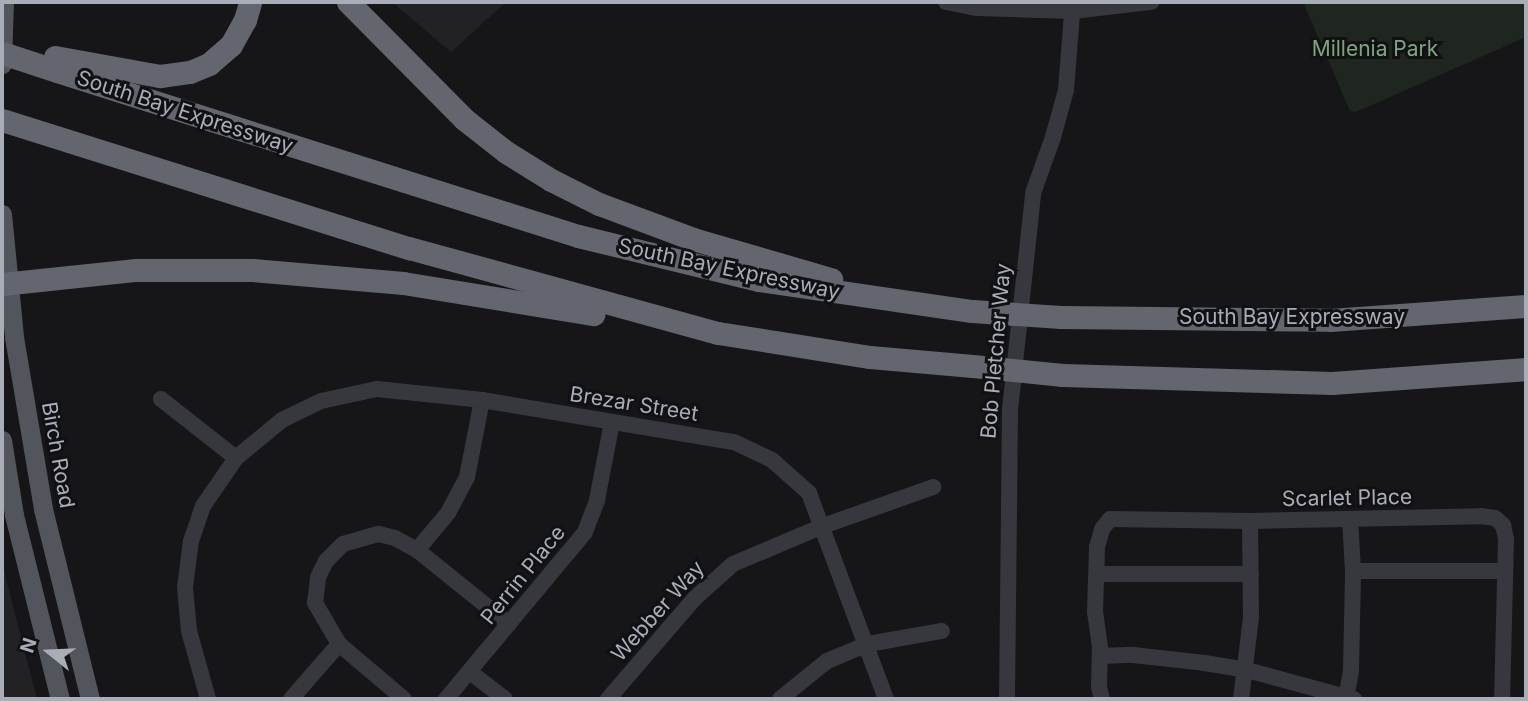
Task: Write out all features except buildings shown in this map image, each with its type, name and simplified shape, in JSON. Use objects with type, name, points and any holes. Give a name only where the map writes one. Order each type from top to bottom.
[{"type":"highway","points":[[2,46],[56,64],[159,76],[190,72],[209,64],[231,45],[245,20],[250,2]]},
{"type":"highway","points":[[348,2],[464,119],[506,152],[551,180],[599,204],[694,239],[912,303]]},
{"type":"highway","name":"South Bay Expressway","points":[[2,53],[56,64],[578,236],[759,280],[972,311],[1061,317],[1330,320],[1526,306]]},
{"type":"highway","points":[[2,120],[53,140]]},
{"type":"highway","points":[[2,134],[78,144],[409,248],[718,333]]},
{"type":"highway","points":[[5,283],[174,269],[291,272],[403,283],[870,357],[1063,375],[1332,383],[1526,369]]},
{"type":"main road","points":[[2,64],[4,2]]},
{"type":"main road","name":"Birch Road","points":[[2,214],[5,283],[43,509],[90,699]]},
{"type":"main road","points":[[2,440],[14,515],[60,699]]},
{"type":"street","points":[[946,2],[977,8],[1073,7],[1152,2]]},
{"type":"street","name":"Bob Pletcher Way","points":[[1007,699],[1010,410],[1033,192],[1066,90],[1073,7]]},
{"type":"street","name":"Brezar Street","points":[[208,699],[189,631],[186,572],[203,506],[236,458],[282,420],[327,400],[377,390],[482,400],[734,442],[772,460],[809,493],[886,699]]},
{"type":"street","points":[[161,399],[236,458]]},
{"type":"street","points":[[417,550],[448,513],[467,477],[482,400]]},
{"type":"street","name":"Perrin Place","points":[[446,699],[585,532],[597,500],[612,422]]},
{"type":"street","name":"Webber Way","points":[[608,699],[718,575],[739,561],[823,526],[933,487]]},
{"type":"street","name":"Scarlet Place","points":[[1102,699],[1098,687],[1100,656],[1095,612],[1097,547],[1102,529],[1110,519],[1250,521],[1495,518],[1503,525],[1506,539],[1505,694],[1502,699]]},
{"type":"street","points":[[1100,656],[1166,658],[1247,670],[1295,692],[1349,698],[1353,571],[1350,519]]},
{"type":"street","points":[[1241,699],[1247,670],[1250,521]]},
{"type":"street","points":[[404,699],[339,644],[315,603],[318,577],[326,561],[343,544],[379,534],[395,538],[417,550],[509,624]]},
{"type":"street","points":[[1353,571],[1506,571]]},
{"type":"street","points":[[1098,574],[1251,574]]},
{"type":"street","points":[[780,699],[827,661],[867,644],[942,631]]},
{"type":"street","points":[[291,699],[339,644]]},
{"type":"street","points":[[470,672],[505,699]]},
{"type":"shaded area","points":[[392,2],[506,2],[451,52]]},
{"type":"shaded area","points":[[2,555],[7,583],[37,699],[2,699]]},
{"type":"green space","name":"Millenia Park","points":[[1303,2],[1526,2],[1526,37],[1356,112],[1350,111]]}]
